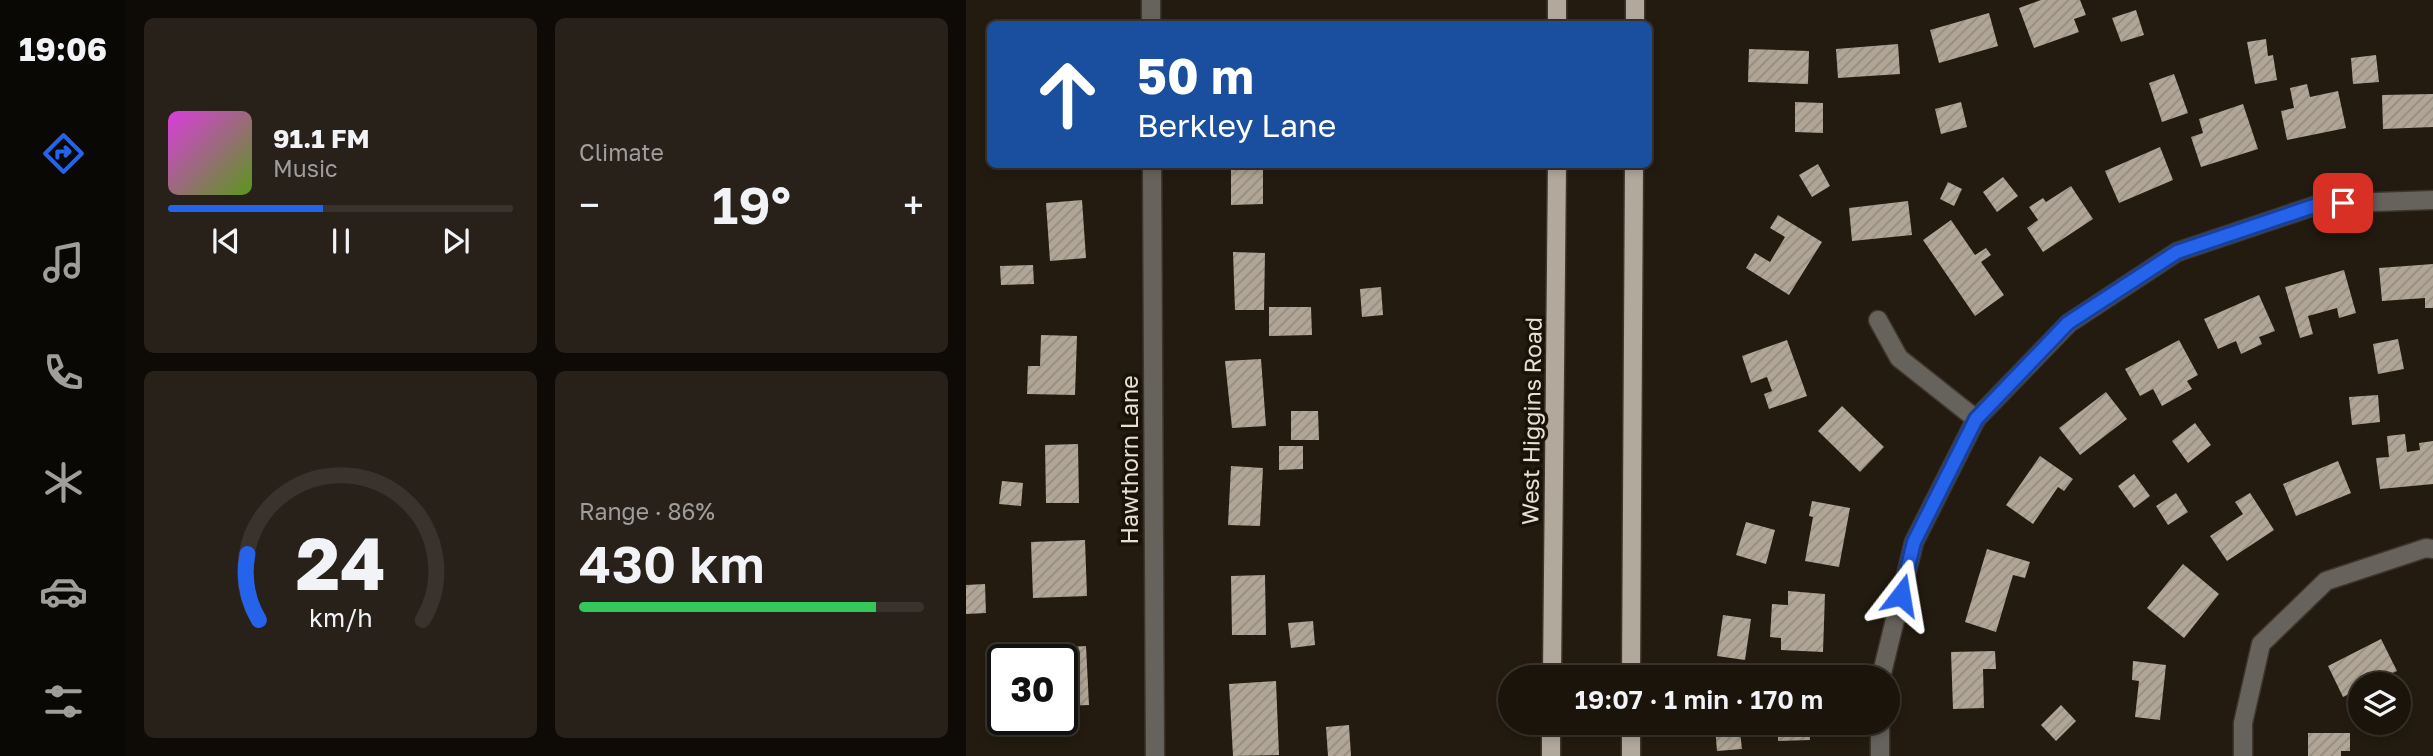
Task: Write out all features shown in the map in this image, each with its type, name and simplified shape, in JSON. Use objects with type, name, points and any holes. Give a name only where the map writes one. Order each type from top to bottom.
[{"type":"main road","points":[[1557,0],[1557,21]]},
{"type":"main road","points":[[1635,0],[1635,21]]},
{"type":"main road","name":"West Higgins Road","points":[[1552,665],[1557,168]]},
{"type":"main road","points":[[1631,665],[1634,168]]},
{"type":"main road","points":[[1551,735],[1551,756]]},
{"type":"main road","points":[[1631,735],[1631,756]]},
{"type":"street","points":[[1151,0],[1151,21]]},
{"type":"street","name":"Hawthorn Lane","points":[[1152,168],[1155,756]]},
{"type":"street","points":[[1884,665],[1914,542],[1976,419],[2068,323],[2177,252],[2320,204],[2433,200]]},
{"type":"street","points":[[1878,320],[1899,358],[1976,419]]},
{"type":"street","points":[[2243,756],[2243,723],[2261,644],[2326,581],[2426,548],[2433,549]]},
{"type":"street","points":[[1880,735],[1880,756]]},
{"type":"building","points":[[2041,0],[2080,0],[2086,15],[2074,19],[2079,32],[2034,48],[2019,8]]},
{"type":"building","points":[[2136,10],[2144,35],[2121,42],[2112,18]]},
{"type":"building","points":[[1989,13],[1998,46],[1939,63],[1930,30]]},
{"type":"building","points":[[2266,39],[2268,56],[2273,55],[2277,80],[2255,84],[2247,42]]},
{"type":"building","points":[[1898,44],[1900,74],[1838,78],[1836,49]]},
{"type":"building","points":[[1749,49],[1809,51],[1808,84],[1748,82]]},
{"type":"building","points":[[2376,55],[2379,82],[2353,84],[2351,58]]},
{"type":"building","points":[[2174,74],[2188,113],[2162,122],[2149,83]]},
{"type":"building","points":[[2307,84],[2310,97],[2338,91],[2346,128],[2287,140],[2281,111],[2294,108],[2290,88]]},
{"type":"building","points":[[2433,94],[2433,127],[2383,129],[2382,95]]},
{"type":"building","points":[[1795,102],[1823,103],[1823,133],[1795,132]]},
{"type":"building","points":[[1961,102],[1967,127],[1941,134],[1935,109]]},
{"type":"building","points":[[2243,104],[2258,149],[2201,167],[2191,137],[2203,133],[2199,119]]},
{"type":"building","points":[[2160,147],[2173,180],[2119,203],[2105,171]]},
{"type":"building","points":[[1818,164],[1830,186],[1812,197],[1799,175]]},
{"type":"building","points":[[1231,168],[1263,168],[1263,204],[1231,205]]},
{"type":"building","points":[[2003,177],[2018,196],[1997,212],[1983,192]]},
{"type":"building","points":[[1948,182],[1962,189],[1954,206],[1940,199]]},
{"type":"building","points":[[2071,186],[2093,219],[2043,252],[2027,228],[2038,220],[2029,207],[2043,198],[2046,202]]},
{"type":"building","points":[[1082,200],[1086,258],[1050,261],[1046,203]]},
{"type":"building","points":[[1908,201],[1912,235],[1852,241],[1849,208]]},
{"type":"building","points":[[1778,215],[1822,242],[1789,295],[1746,268],[1755,253],[1770,262],[1785,237],[1770,228]]},
{"type":"building","points":[[1951,220],[1975,255],[1986,248],[1991,255],[1981,262],[2004,295],[1975,316],[1923,240]]},
{"type":"building","points":[[1233,252],[1265,253],[1264,310],[1235,310]]},
{"type":"building","points":[[2433,264],[2433,308],[2425,308],[2425,298],[2382,301],[2379,268]]},
{"type":"building","points":[[1033,265],[1034,284],[1001,285],[1000,266]]},
{"type":"building","points":[[2344,270],[2356,313],[2339,318],[2337,308],[2308,316],[2313,334],[2300,338],[2285,287]]},
{"type":"building","points":[[1381,287],[1383,315],[1362,317],[1360,289]]},
{"type":"building","points":[[2259,295],[2275,331],[2259,337],[2262,344],[2241,354],[2236,341],[2218,349],[2204,319]]},
{"type":"building","points":[[1269,307],[1311,307],[1312,335],[1269,336]]},
{"type":"building","points":[[1041,335],[1077,336],[1075,395],[1027,394],[1028,366],[1040,366]]},
{"type":"building","points":[[2398,339],[2404,369],[2378,374],[2373,344]]},
{"type":"building","points":[[1787,340],[1807,396],[1769,409],[1764,394],[1772,391],[1767,377],[1751,383],[1742,356]]},
{"type":"building","points":[[2179,340],[2198,375],[2187,381],[2192,389],[2162,406],[2153,389],[2140,396],[2125,369]]},
{"type":"building","points":[[1261,359],[1266,426],[1232,428],[1225,361]]},
{"type":"building","points":[[2106,392],[2127,419],[2080,455],[2059,428]]},
{"type":"building","points":[[2378,395],[2380,422],[2352,425],[2349,397]]},
{"type":"building","points":[[1842,406],[1884,447],[1860,472],[1818,431]]},
{"type":"building","points":[[1291,411],[1318,411],[1319,440],[1291,440]]},
{"type":"building","points":[[2195,423],[2211,445],[2188,463],[2172,441]]},
{"type":"building","points":[[2405,434],[2407,452],[2420,450],[2419,443],[2433,441],[2433,484],[2380,489],[2376,458],[2389,457],[2387,436]]},
{"type":"building","points":[[1078,444],[1079,503],[1046,503],[1045,445]]},
{"type":"building","points":[[1279,446],[1303,446],[1303,469],[1279,470]]},
{"type":"building","points":[[2040,456],[2073,479],[2064,491],[2058,487],[2033,524],[2006,505]]},
{"type":"building","points":[[2338,461],[2351,493],[2296,516],[2283,484]]},
{"type":"building","points":[[1231,466],[1263,468],[1260,526],[1228,525]]},
{"type":"building","points":[[2134,474],[2150,496],[2134,508],[2118,486]]},
{"type":"building","points":[[1002,481],[1023,483],[1021,506],[999,504]]},
{"type":"building","points":[[2176,493],[2188,512],[2168,525],[2156,506]]},
{"type":"building","points":[[2250,493],[2274,530],[2227,561],[2210,536],[2243,514],[2235,502]]},
{"type":"building","points":[[1812,501],[1850,508],[1839,567],[1805,561],[1813,517],[1809,516]]},
{"type":"building","points":[[1746,522],[1775,530],[1766,564],[1736,555]]},
{"type":"building","points":[[1085,540],[1087,596],[1033,598],[1031,542]]},
{"type":"building","points":[[1987,549],[2030,562],[2025,578],[2013,575],[1996,632],[1965,622]]},
{"type":"building","points":[[2183,564],[2219,594],[2184,638],[2147,608]]},
{"type":"building","points":[[1265,575],[1266,635],[1232,635],[1231,576]]},
{"type":"building","points":[[985,584],[986,613],[966,614],[966,585]]},
{"type":"building","points":[[1788,591],[1825,594],[1823,652],[1781,650],[1781,638],[1770,637],[1772,604],[1788,605]]},
{"type":"building","points":[[1723,615],[1751,619],[1745,660],[1717,656]]},
{"type":"building","points":[[1313,621],[1315,645],[1291,648],[1288,623]]},
{"type":"building","points":[[2381,639],[2397,671],[2348,672],[2348,694],[2343,697],[2328,666]]},
{"type":"building","points":[[1078,646],[1086,646],[1089,705],[1078,705]]},
{"type":"building","points":[[1995,651],[1996,669],[1983,669],[1984,708],[1953,709],[1951,652]]},
{"type":"building","points":[[2133,661],[2166,665],[2160,720],[2135,717],[2139,681],[2132,680]]},
{"type":"building","points":[[1276,681],[1279,755],[1233,756],[1229,684]]},
{"type":"building","points":[[2061,705],[2076,721],[2056,741],[2041,725]]},
{"type":"building","points":[[1349,725],[1351,756],[1328,756],[1326,727]]},
{"type":"building","points":[[2308,733],[2350,735],[2350,751],[2341,751],[2341,756],[2308,756]]},
{"type":"building","points":[[1716,735],[1740,735],[1742,749],[1717,751]]},
{"type":"building","points":[[1778,735],[1810,735],[1810,740],[1778,741]]},
{"type":"route","points":[[1901,595],[1914,542],[1976,419],[2068,323],[2177,252],[2320,204],[2343,203]]}]
